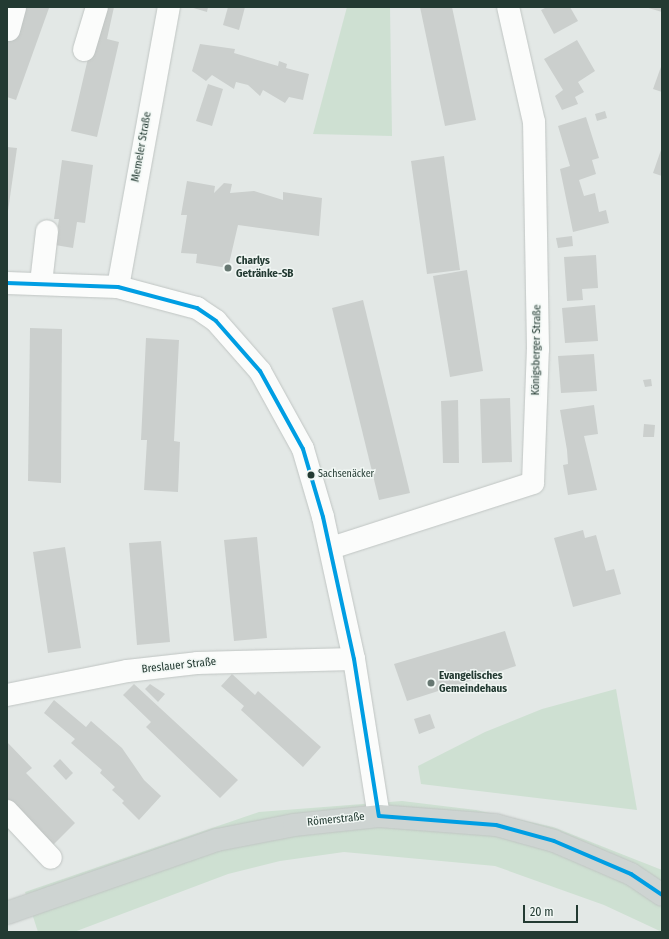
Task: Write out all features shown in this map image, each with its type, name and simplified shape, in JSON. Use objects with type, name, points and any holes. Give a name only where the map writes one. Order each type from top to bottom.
[{"type":"main road","name":"Römerstraße","points":[[7,913],[217,840],[294,825],[379,816],[496,825],[540,837],[595,856],[631,874],[662,895]]},
{"type":"street","points":[[9,30],[15,7]]},
{"type":"street","points":[[84,50],[97,7]]},
{"type":"street","name":"Königsberger Straße","points":[[331,548],[533,483],[538,349],[534,122],[508,7]]},
{"type":"street","name":"Memeler Straße","points":[[118,287],[165,8]]},
{"type":"street","points":[[41,283],[47,230]]},
{"type":"street","points":[[7,283],[41,283],[118,287],[197,308],[216,321],[260,371],[303,449],[331,548],[354,659],[379,816]]},
{"type":"street","name":"Breslauer Straße","points":[[7,695],[106,675],[197,663],[354,659]]},
{"type":"street","points":[[7,811],[51,858]]},
{"type":"green space","points":[[347,7],[390,7],[392,136],[313,134]]},
{"type":"green space","points":[[616,689],[637,810],[421,784],[418,766],[485,732],[542,709]]},
{"type":"green space","points":[[402,801],[476,810],[553,827],[662,870],[662,932],[604,905],[495,866],[344,852],[280,861],[228,874],[74,932],[38,932],[25,892],[259,812]]},
{"type":"building","points":[[20,7],[49,8],[16,100],[7,97],[7,43]]},
{"type":"building","points":[[100,7],[114,7],[107,39],[119,42],[97,137],[71,131]]},
{"type":"building","points":[[190,7],[208,7],[207,12]]},
{"type":"building","points":[[228,7],[245,7],[239,30],[223,25]]},
{"type":"building","points":[[420,7],[452,7],[476,120],[445,126]]},
{"type":"building","points":[[547,7],[570,7],[578,21],[554,34],[541,10]]},
{"type":"building","points":[[645,7],[662,7],[662,12]]},
{"type":"building","points":[[577,40],[595,71],[578,82],[584,92],[575,97],[578,104],[562,110],[555,96],[563,90],[544,59]]},
{"type":"building","points":[[200,44],[235,49],[234,53],[278,66],[279,61],[287,64],[286,68],[309,74],[303,100],[289,97],[285,103],[263,90],[260,96],[248,85],[236,82],[234,89],[212,75],[206,81],[192,71]]},
{"type":"building","points":[[662,64],[662,92],[653,89]]},
{"type":"building","points":[[208,84],[223,89],[212,126],[196,121]]},
{"type":"building","points":[[605,111],[607,118],[597,121],[595,114]]},
{"type":"building","points":[[586,117],[599,158],[592,160],[596,174],[579,180],[584,196],[595,193],[599,212],[606,210],[609,223],[573,232],[560,169],[570,166],[558,126]]},
{"type":"building","points":[[7,147],[17,148],[8,211],[7,211]]},
{"type":"building","points":[[662,147],[662,176],[653,173]]},
{"type":"building","points":[[444,156],[460,270],[427,274],[411,161]]},
{"type":"building","points":[[62,160],[93,165],[85,223],[77,222],[73,248],[55,245],[59,219],[54,219]]},
{"type":"building","points":[[187,181],[215,186],[214,193],[224,183],[232,184],[230,193],[254,191],[283,200],[283,192],[322,198],[319,236],[238,225],[228,268],[196,263],[197,254],[181,253],[187,215],[181,215]]},
{"type":"building","points":[[572,236],[573,246],[558,248],[556,238]]},
{"type":"building","points":[[596,255],[598,288],[582,289],[583,300],[567,301],[564,257]]},
{"type":"building","points":[[467,270],[483,371],[450,377],[433,276]]},
{"type":"building","points":[[363,300],[410,493],[379,500],[332,308]]},
{"type":"building","points":[[595,305],[598,341],[565,343],[562,308]]},
{"type":"building","points":[[30,328],[62,329],[61,483],[28,481]]},
{"type":"building","points":[[146,338],[179,340],[174,441],[180,442],[178,492],[144,490],[147,440],[141,440]]},
{"type":"building","points":[[594,354],[597,391],[561,393],[558,356]]},
{"type":"building","points":[[651,379],[652,386],[645,387],[643,380]]},
{"type":"building","points":[[510,398],[512,462],[482,463],[480,399]]},
{"type":"building","points":[[458,400],[459,463],[443,463],[441,401]]},
{"type":"building","points":[[594,405],[598,434],[584,436],[597,490],[568,495],[563,465],[568,464],[567,450],[560,410]]},
{"type":"building","points":[[644,424],[655,425],[654,437],[643,437]]},
{"type":"building","points":[[583,530],[585,538],[596,535],[606,571],[614,569],[621,594],[573,607],[554,538]]},
{"type":"building","points":[[257,537],[267,638],[234,641],[224,540]]},
{"type":"building","points":[[161,541],[170,642],[137,645],[129,543]]},
{"type":"building","points":[[65,547],[81,648],[48,653],[33,552]]},
{"type":"building","name":"Evangelisches Gemeindehaus","points":[[505,631],[516,666],[407,701],[394,664]]},
{"type":"building","points":[[232,674],[255,695],[258,691],[321,747],[303,767],[241,710],[244,706],[221,686]]},
{"type":"building","points":[[134,684],[238,780],[220,798],[146,727],[151,722],[123,695]]},
{"type":"building","points":[[150,684],[165,694],[158,702],[145,689]]},
{"type":"building","points":[[54,700],[86,727],[91,721],[122,748],[144,780],[161,796],[139,820],[122,803],[124,801],[112,790],[115,787],[100,773],[102,770],[71,743],[75,739],[44,713]]},
{"type":"building","points":[[430,714],[435,728],[419,734],[414,719]]},
{"type":"building","points":[[7,742],[32,768],[26,773],[75,823],[53,845],[7,798]]},
{"type":"building","points":[[60,759],[73,773],[66,780],[53,766]]},
{"type":"transit line","points":[[7,283],[118,287],[197,308],[216,321],[260,371],[303,449],[323,517],[354,659],[379,816],[496,825],[554,841],[631,874],[662,895]]},
{"type":"place","name":"Charlys Getränke-SB","points":[[228,268]]},
{"type":"place","name":"Sachsenäcker","points":[[311,475]]},
{"type":"place","name":"Evangelisches Gemeindehaus","points":[[431,683]]}]
